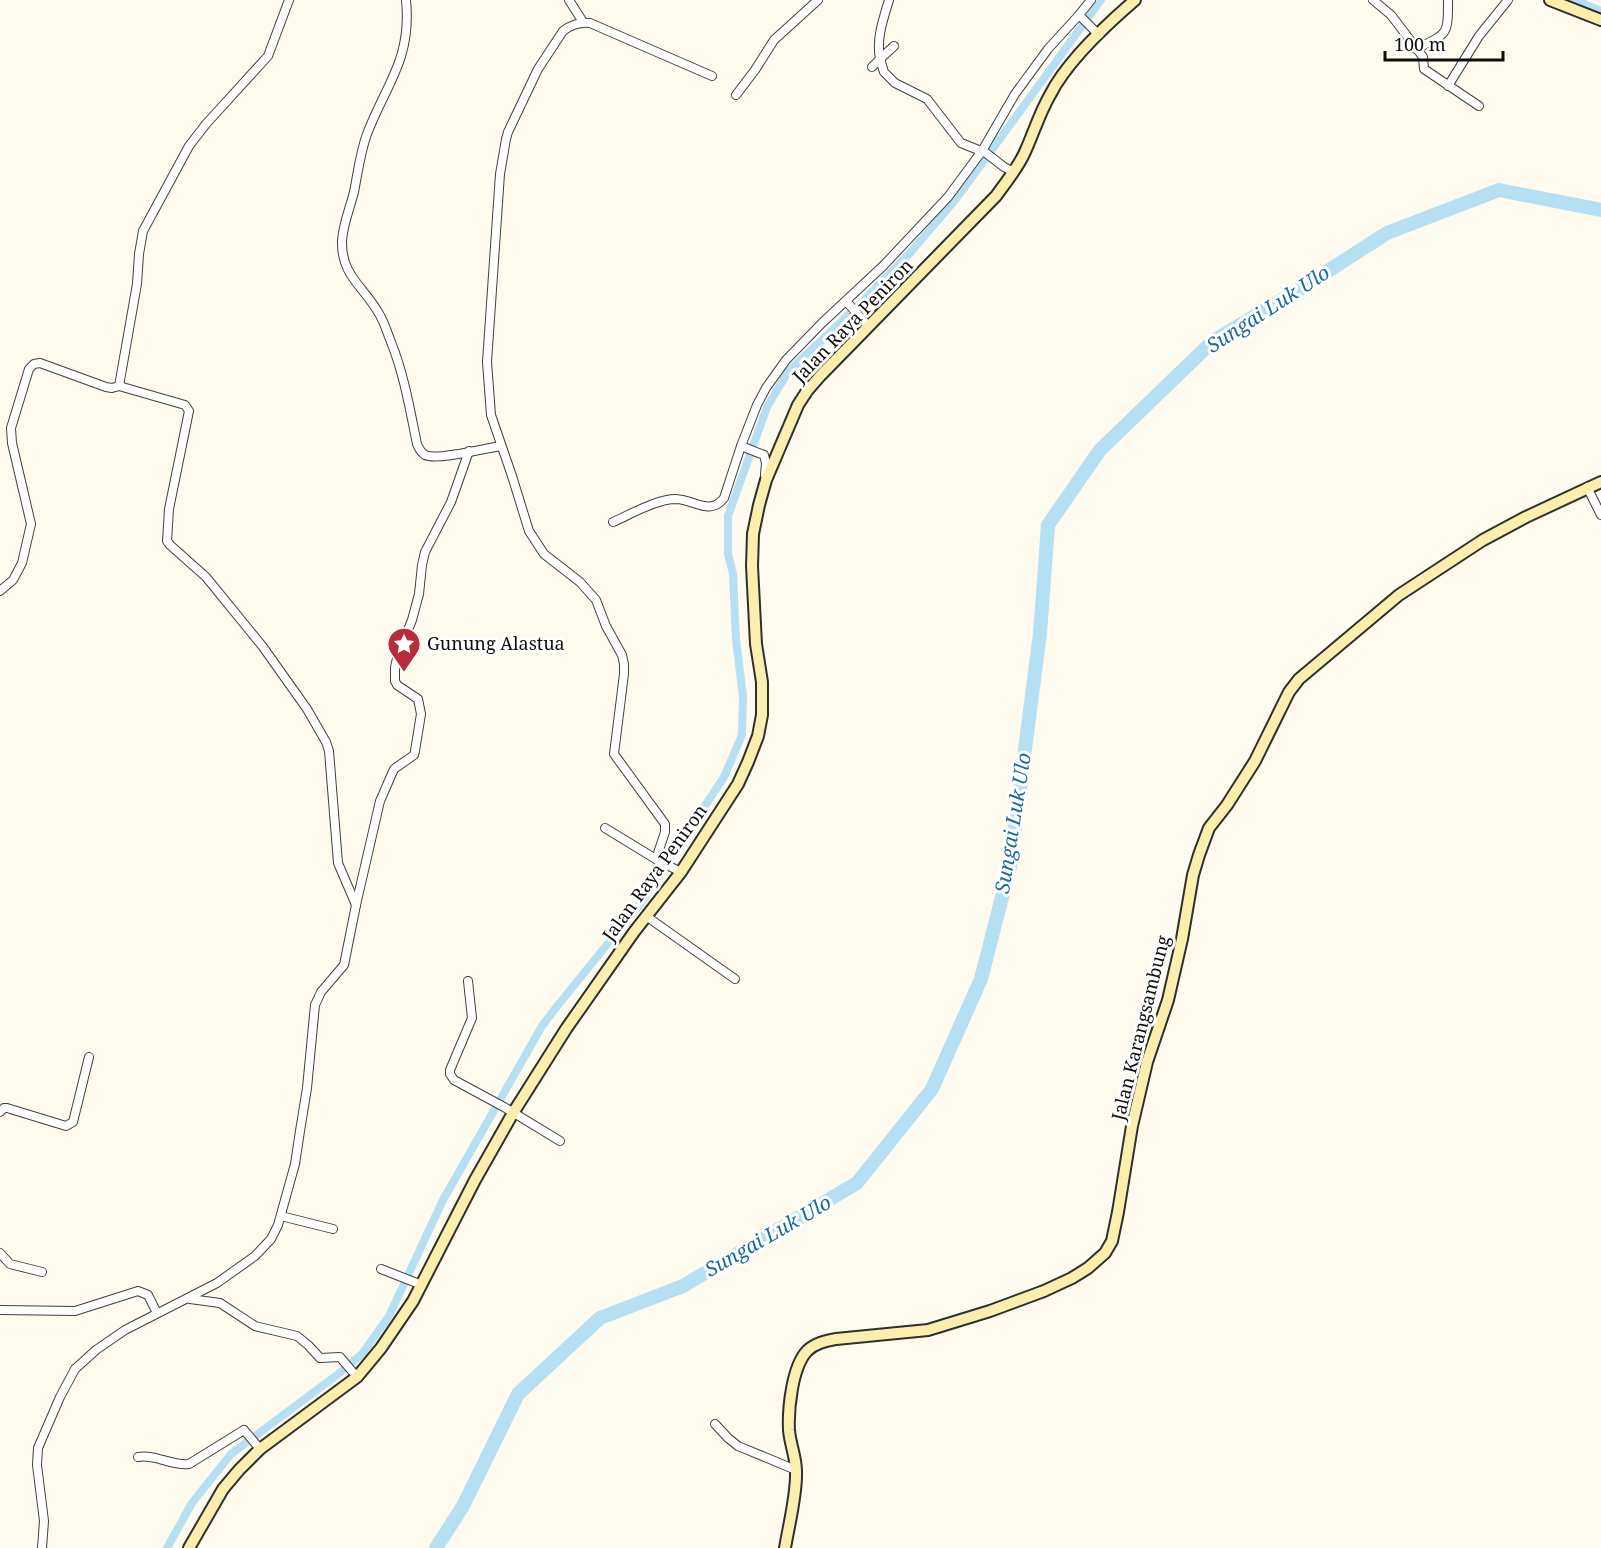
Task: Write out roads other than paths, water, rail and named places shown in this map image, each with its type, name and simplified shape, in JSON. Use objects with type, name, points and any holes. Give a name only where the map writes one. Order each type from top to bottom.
[{"type":"main road","name":"Jalan Raya Peniron","points":[[189,1548],[223,1490],[257,1446],[357,1377],[386,1341],[413,1302],[418,1283],[513,1113],[596,985],[681,872],[738,784],[758,736],[762,715],[762,682],[756,644],[752,544],[766,480],[802,398],[865,322],[988,204],[1014,172],[1050,93],[1067,68],[1097,32],[1135,0]]},
{"type":"main road","points":[[1550,0],[1601,20]]},
{"type":"main road","name":"Jalan Karangsambung","points":[[785,1548],[796,1470],[789,1431],[789,1412],[798,1368],[809,1349],[824,1341],[836,1339],[928,1330],[990,1311],[1072,1278],[1105,1253],[1112,1241],[1132,1126],[1147,1062],[1168,1000],[1199,855],[1209,828],[1227,805],[1255,761],[1289,692],[1299,679],[1399,595],[1483,540],[1590,492],[1601,482]]},
{"type":"street","points":[[119,386],[137,284],[143,231],[189,146],[268,56],[289,0]]},
{"type":"street","points":[[406,0],[406,39],[402,57],[367,134],[343,230],[342,253],[346,268],[379,313],[393,345],[419,449],[431,457],[501,446]]},
{"type":"street","points":[[569,0],[583,22]]},
{"type":"street","points":[[736,95],[774,40],[818,0]]},
{"type":"street","points":[[889,0],[878,49],[884,72],[895,83],[927,99],[961,143],[984,152],[1014,172]]},
{"type":"street","points":[[613,522],[665,500],[682,500],[703,506],[716,506],[724,498],[757,405],[786,360],[822,323],[848,303],[948,197],[984,152],[1015,94],[1048,50],[1081,17],[1091,0]]},
{"type":"street","points":[[1373,0],[1391,15],[1423,57],[1424,69],[1479,106]]},
{"type":"street","points":[[1416,49],[1435,40],[1446,31],[1448,0]]},
{"type":"street","points":[[1448,86],[1479,36],[1508,0]]},
{"type":"street","points":[[1081,17],[1097,32]]},
{"type":"street","points":[[658,860],[665,824],[614,754],[624,674],[622,655],[606,626],[596,600],[580,582],[544,554],[529,531],[491,416],[487,362],[500,174],[506,139],[538,69],[563,31],[583,22],[590,23],[712,76]]},
{"type":"street","points":[[872,67],[894,46]]},
{"type":"street","points":[[848,303],[865,322]]},
{"type":"street","points":[[0,591],[13,580],[22,563],[31,524],[12,442],[11,428],[28,369],[39,363],[106,387],[119,386],[183,404],[188,409],[168,510],[168,542],[206,577],[262,647],[307,709],[326,742],[329,751],[338,863],[356,905]]},
{"type":"street","points":[[743,447],[762,453],[766,457],[766,480]]},
{"type":"street","points":[[42,1548],[44,1521],[37,1465],[38,1448],[75,1369],[125,1330],[217,1283],[255,1256],[272,1239],[279,1225],[300,1131],[307,1088],[315,1005],[321,992],[346,962],[356,905],[384,790],[394,770],[415,751],[421,714],[418,699],[397,685],[395,667],[419,594],[425,552],[452,502],[469,451]]},
{"type":"street","points":[[1590,492],[1601,515]]},
{"type":"street","points":[[605,828],[681,872]]},
{"type":"street","points":[[646,916],[735,979]]},
{"type":"street","points":[[468,981],[472,1018],[450,1074],[454,1080],[504,1107],[560,1142]]},
{"type":"street","points":[[0,1112],[7,1108],[66,1126],[70,1125],[73,1122],[89,1057]]},
{"type":"street","points":[[281,1216],[333,1229]]},
{"type":"street","points":[[0,1253],[10,1264],[42,1272]]},
{"type":"street","points":[[381,1269],[418,1283]]},
{"type":"street","points":[[0,1310],[75,1311],[140,1292],[148,1295],[157,1313]]},
{"type":"street","points":[[189,1298],[220,1303],[255,1326],[298,1337],[318,1358],[341,1358],[357,1377]]},
{"type":"street","points":[[715,1424],[738,1446],[796,1470]]},
{"type":"street","points":[[138,1457],[147,1456],[186,1464],[244,1430],[257,1446]]},
{"type":"waterway","points":[[167,1548],[192,1503],[231,1454],[362,1354],[389,1316],[443,1200],[542,1026],[640,904],[724,777],[742,735],[743,696],[736,640],[733,574],[728,554],[728,516],[767,407],[788,372],[910,253],[956,199],[1101,0]]},
{"type":"waterway","points":[[1575,0],[1601,11]]},
{"type":"waterway","name":"Sungai Luk Ulo","points":[[436,1548],[463,1506],[518,1394],[600,1318],[683,1286],[857,1183],[932,1089],[981,979],[1010,866],[1040,633],[1048,525],[1100,450],[1213,341],[1387,233],[1499,190],[1601,210]]},
{"type":"place","name":"Gunung Alastua","points":[[404,673]]}]
